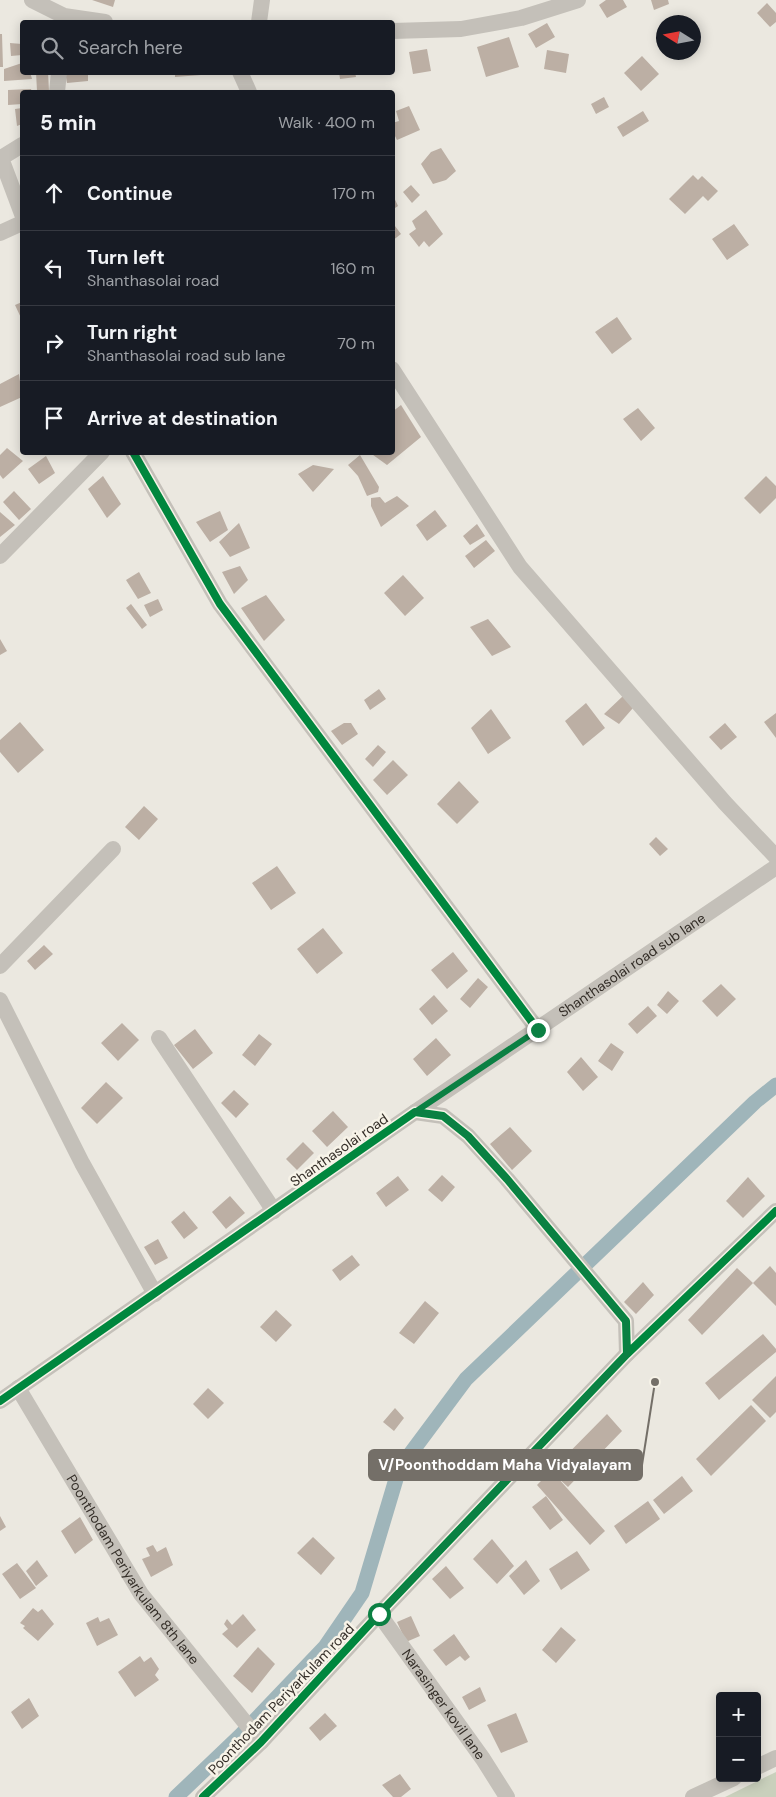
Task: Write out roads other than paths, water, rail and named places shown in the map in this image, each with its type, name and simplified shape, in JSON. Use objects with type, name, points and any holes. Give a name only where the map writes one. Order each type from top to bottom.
[{"type":"street","points":[[32,0],[64,19],[78,20]]},
{"type":"street","points":[[260,20],[262,0]]},
{"type":"street","points":[[395,31],[461,29],[521,18],[578,0]]},
{"type":"street","points":[[57,90],[59,75]]},
{"type":"street","points":[[241,75],[248,90]]},
{"type":"street","points":[[20,146],[1,158],[20,209]]},
{"type":"street","points":[[0,233],[20,224]]},
{"type":"street","points":[[395,374],[520,567],[726,803],[776,857]]},
{"type":"street","points":[[0,556],[99,455]]},
{"type":"street","points":[[135,455],[220,604],[538,1030]]},
{"type":"street","points":[[0,966],[113,848]]},
{"type":"street","name":"Shanthasolai road sub lane","points":[[415,1112],[776,867]]},
{"type":"street","points":[[0,1000],[82,1163],[155,1294]]},
{"type":"street","points":[[159,1038],[274,1211]]},
{"type":"street","points":[[415,1112],[443,1116],[468,1136],[590,1276],[626,1321],[627,1354]]},
{"type":"street","name":"Shanthasolai road","points":[[0,1401],[415,1112]]},
{"type":"street","name":"Poonthodam Periyarkulam road","points":[[203,1797],[261,1742],[379,1614],[627,1354],[775,1215]]},
{"type":"street","name":"Poonthodam Periyarkulam 8th lane","points":[[18,1388],[141,1594],[261,1742]]},
{"type":"street","name":"Narasinger kovil lane","points":[[379,1614],[483,1759],[507,1797]]},
{"type":"street","points":[[761,1765],[776,1758]]},
{"type":"street","points":[[692,1797],[725,1782]]},
{"type":"waterway","points":[[176,1797],[241,1735],[325,1647],[362,1593],[399,1469],[466,1379],[755,1102],[776,1085]]},
{"type":"place","name":"V/Poonthoddam Maha Vidyalayam","points":[[655,1382]]}]
